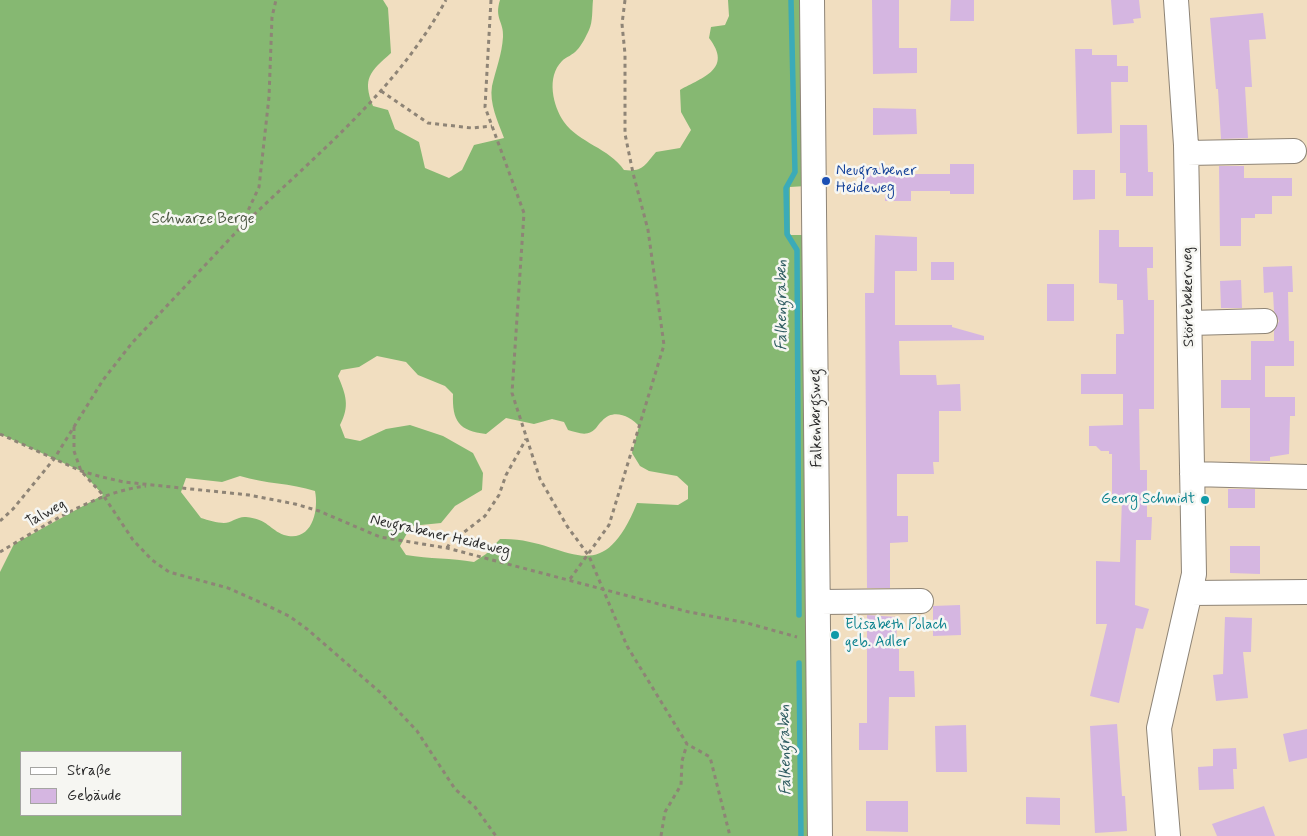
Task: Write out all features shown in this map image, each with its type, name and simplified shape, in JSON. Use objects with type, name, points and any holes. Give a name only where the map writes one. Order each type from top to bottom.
[{"type":"street","name":"Falkenbergsweg","points":[[812,0],[820,602],[820,836]]},
{"type":"street","name":"Störtebekerweg","points":[[1168,836],[1159,728],[1194,574],[1186,153],[1176,0]]},
{"type":"street","points":[[1186,153],[1294,151]]},
{"type":"street","points":[[1190,323],[1265,320]]},
{"type":"street","points":[[1192,474],[1307,477]]},
{"type":"street","points":[[1190,593],[1307,592]]},
{"type":"street","points":[[820,602],[921,601]]},
{"type":"path","points":[[240,228],[259,187],[269,97],[272,17],[276,0]]},
{"type":"path","points":[[0,521],[13,509],[54,458],[103,380],[132,343],[240,228],[360,114],[402,68],[446,0]]},
{"type":"path","points":[[491,0],[485,107],[524,213],[512,393],[540,479],[567,526],[589,556],[626,646],[687,744],[710,757],[730,836]]},
{"type":"path","points":[[570,579],[589,556],[609,525],[664,345],[648,230],[625,134],[625,54],[622,24],[624,0]]},
{"type":"path","points":[[381,91],[428,123],[472,128],[492,126]]},
{"type":"path","points":[[74,427],[74,451],[81,470],[103,496],[133,540],[152,560],[169,572],[228,588],[289,616],[382,694],[417,731],[455,789],[475,807],[496,836]]},
{"type":"path","name":"Neugrabener Heideweg","points":[[0,434],[81,470],[124,482],[249,495],[295,504],[320,511],[380,537],[447,548],[820,643]]},
{"type":"path","points":[[447,548],[450,543],[485,516],[499,495],[506,475],[527,439]]},
{"type":"path","name":"Talweg","points":[[0,552],[103,496],[125,488],[152,485]]},
{"type":"path","points":[[660,836],[665,812],[681,785],[682,761],[687,744]]},
{"type":"green space","name":"Schwarze Berge","points":[[0,0],[383,0],[388,8],[391,53],[378,65],[370,76],[368,89],[373,106],[388,110],[395,129],[419,142],[425,168],[449,178],[462,170],[474,145],[504,138],[495,112],[491,92],[503,37],[498,12],[500,0],[593,0],[591,23],[581,46],[562,61],[554,75],[554,100],[560,115],[570,129],[618,162],[624,170],[635,170],[643,167],[656,152],[680,148],[691,130],[681,112],[680,90],[706,76],[716,65],[718,57],[716,49],[709,38],[711,27],[725,25],[729,16],[728,0],[804,0],[806,186],[790,187],[790,235],[807,235],[810,836],[0,836],[0,572],[14,544],[103,495],[81,471],[0,434]],"holes":[[[377,356],[406,362],[418,375],[445,386],[453,394],[454,411],[459,423],[463,427],[477,433],[486,434],[506,418],[534,424],[552,419],[564,422],[568,430],[586,434],[593,431],[606,417],[611,415],[616,414],[631,419],[639,426],[632,453],[640,466],[649,471],[677,476],[688,486],[688,499],[678,505],[637,503],[623,531],[609,548],[594,555],[579,555],[523,540],[500,539],[486,554],[474,562],[406,555],[400,546],[411,526],[441,523],[455,506],[482,490],[483,473],[473,453],[443,436],[410,425],[386,429],[360,441],[345,438],[340,425],[346,406],[338,376],[341,370],[359,367]],[[240,476],[315,491],[316,507],[312,524],[307,530],[294,536],[279,533],[264,522],[253,518],[237,518],[224,523],[212,521],[201,518],[181,492],[186,478],[222,482]]]},
{"type":"building","points":[[872,0],[899,0],[899,48],[917,48],[917,73],[873,74]]},
{"type":"building","points":[[951,0],[974,0],[974,21],[950,21]]},
{"type":"building","points":[[1111,0],[1139,0],[1141,18],[1133,19],[1134,23],[1113,25]]},
{"type":"building","points":[[1263,13],[1266,39],[1249,40],[1252,87],[1245,87],[1248,138],[1221,139],[1218,89],[1216,89],[1210,18]]},
{"type":"building","points":[[1075,49],[1092,49],[1092,55],[1117,55],[1117,66],[1128,66],[1128,82],[1111,82],[1112,133],[1077,134]]},
{"type":"building","points":[[873,108],[916,109],[917,134],[873,135]]},
{"type":"building","points":[[1120,125],[1147,125],[1148,172],[1153,172],[1153,196],[1126,196],[1126,173],[1120,173]]},
{"type":"building","points":[[950,164],[974,164],[974,194],[950,194],[950,191],[911,191],[911,201],[885,201],[885,194],[863,194],[863,167],[886,168],[886,174],[950,174]]},
{"type":"building","points":[[1219,166],[1244,166],[1244,178],[1292,178],[1292,196],[1272,196],[1272,214],[1255,214],[1255,218],[1241,218],[1241,246],[1220,246]]},
{"type":"building","points":[[1073,170],[1095,170],[1095,199],[1073,200]]},
{"type":"building","points":[[1099,230],[1119,230],[1119,247],[1153,247],[1153,268],[1147,268],[1148,300],[1154,300],[1154,409],[1139,409],[1140,470],[1147,470],[1147,517],[1152,517],[1151,540],[1136,540],[1135,605],[1149,609],[1143,629],[1136,628],[1119,703],[1090,696],[1107,624],[1096,624],[1096,561],[1120,562],[1122,497],[1112,497],[1112,454],[1109,454],[1109,451],[1101,451],[1096,446],[1089,446],[1089,426],[1123,425],[1123,394],[1081,394],[1081,374],[1116,374],[1116,334],[1124,334],[1123,300],[1117,300],[1117,284],[1099,283]]},
{"type":"building","points":[[875,235],[917,237],[917,271],[895,271],[895,325],[952,325],[952,327],[984,336],[984,340],[899,341],[900,375],[936,375],[937,385],[960,384],[961,411],[939,411],[939,462],[933,462],[934,474],[897,474],[897,516],[908,516],[908,542],[890,543],[890,588],[867,588],[865,293],[874,293]]},
{"type":"building","points":[[931,262],[954,262],[954,280],[931,280]]},
{"type":"building","points":[[1292,266],[1293,292],[1288,292],[1289,341],[1294,341],[1294,366],[1265,366],[1265,397],[1295,397],[1295,416],[1290,416],[1289,454],[1270,457],[1270,461],[1250,461],[1250,408],[1221,408],[1221,380],[1251,380],[1251,341],[1274,341],[1274,331],[1279,321],[1274,311],[1273,292],[1264,293],[1263,267]]},
{"type":"building","points":[[1241,280],[1242,308],[1221,308],[1220,281]]},
{"type":"building","points":[[1047,284],[1074,284],[1074,321],[1047,321]]},
{"type":"building","points":[[1228,489],[1255,489],[1255,508],[1228,508]]},
{"type":"building","points":[[1230,546],[1260,546],[1260,574],[1230,573]]},
{"type":"building","points":[[960,605],[961,635],[933,636],[933,606]]},
{"type":"building","points":[[867,615],[897,617],[896,649],[899,649],[899,671],[914,671],[915,697],[889,697],[888,750],[859,750],[859,723],[867,723]]},
{"type":"building","points":[[1225,617],[1252,618],[1251,652],[1243,652],[1248,698],[1216,701],[1213,675],[1223,674]]},
{"type":"building","points":[[1117,724],[1122,796],[1125,796],[1127,831],[1095,833],[1090,726]]},
{"type":"building","points":[[966,725],[967,772],[936,772],[935,726]]},
{"type":"building","points":[[1307,729],[1307,758],[1289,762],[1283,734]]},
{"type":"building","points":[[1236,748],[1237,769],[1233,769],[1234,789],[1199,790],[1198,767],[1213,766],[1213,749]]},
{"type":"building","points":[[1026,797],[1060,798],[1060,825],[1026,824]]},
{"type":"building","points":[[866,801],[908,801],[908,832],[866,831]]},
{"type":"building","points":[[1264,806],[1275,836],[1217,836],[1212,824]]},
{"type":"waterway","name":"Falkengraben","points":[[791,0],[795,172],[786,188],[787,234],[797,250],[799,615]]},
{"type":"waterway","name":"Falkengraben","points":[[799,663],[801,836]]},
{"type":"place","name":"Neugrabener Heideweg","points":[[826,181]]},
{"type":"place","name":"Georg Schmidt","points":[[1205,500]]},
{"type":"place","name":"Elisabeth Polach geb. Adler","points":[[835,635]]}]
